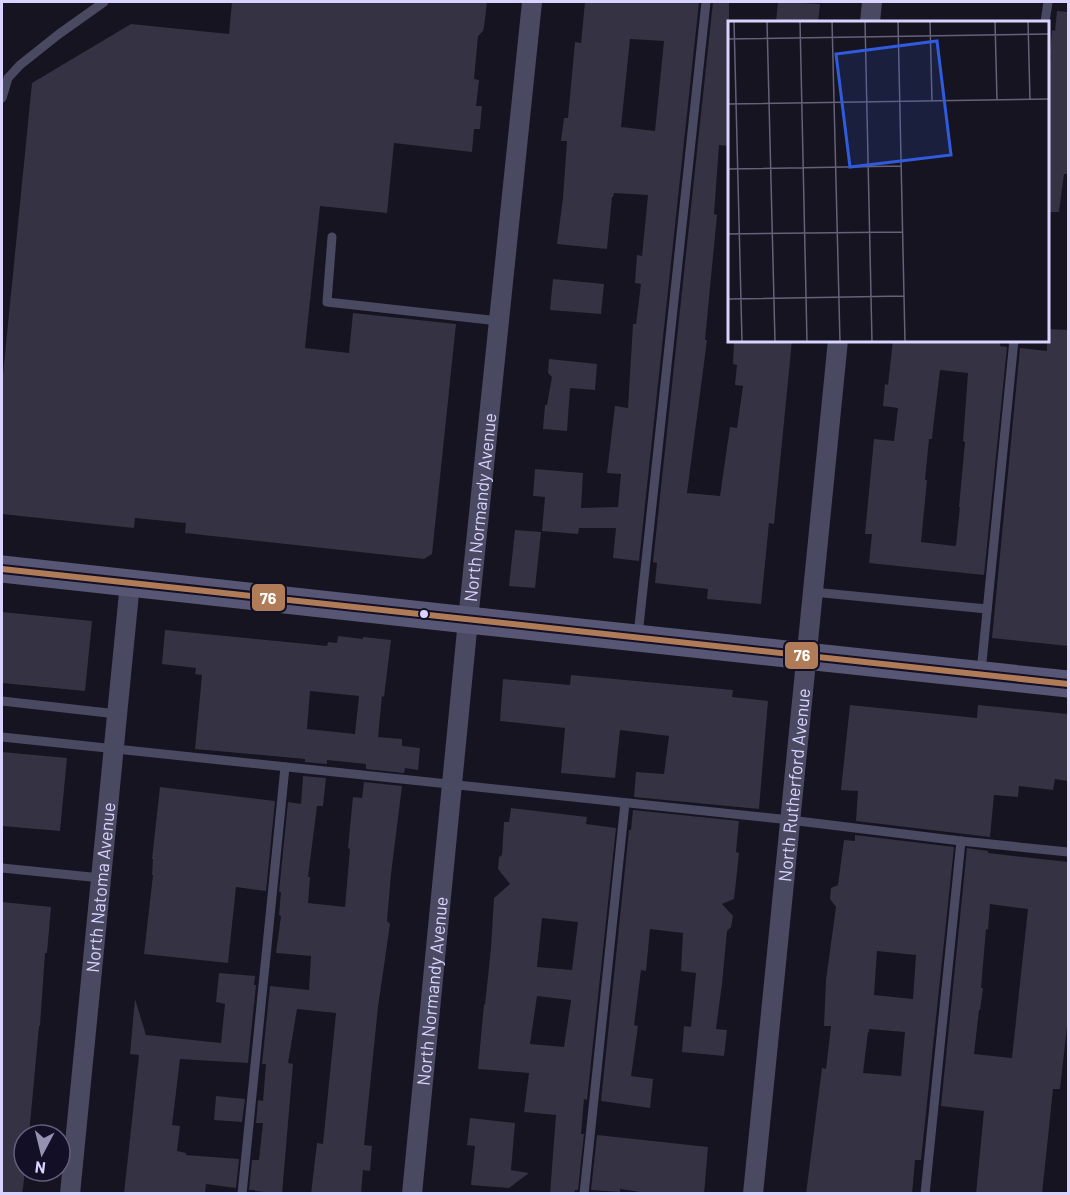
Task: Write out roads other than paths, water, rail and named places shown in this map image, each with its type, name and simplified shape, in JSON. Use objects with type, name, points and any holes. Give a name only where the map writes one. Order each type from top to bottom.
[{"type":"main road","points":[[2,569],[1068,684]]},
{"type":"street","name":"North Normandy Avenue","points":[[412,1194],[532,2]]},
{"type":"street","points":[[870,21],[872,2]]},
{"type":"street","name":"North Rutherford Avenue","points":[[753,1194],[838,342]]},
{"type":"street","name":"North Natoma Avenue","points":[[70,1194],[130,583]]},
{"type":"lane","points":[[2,98],[8,78],[20,65],[58,34],[104,2]]},
{"type":"lane","points":[[638,638],[706,2]]},
{"type":"lane","points":[[1046,21],[1048,2]]},
{"type":"lane","points":[[332,237],[327,302],[499,321]]},
{"type":"lane","points":[[981,674],[1014,342]]},
{"type":"lane","points":[[813,592],[987,609]]},
{"type":"lane","points":[[2,700],[117,714]]},
{"type":"lane","points":[[2,737],[625,802],[1068,852]]},
{"type":"lane","points":[[242,1194],[285,767]]},
{"type":"lane","points":[[584,1194],[625,802]]},
{"type":"lane","points":[[925,1194],[961,841]]},
{"type":"lane","points":[[2,868],[101,878]]}]
